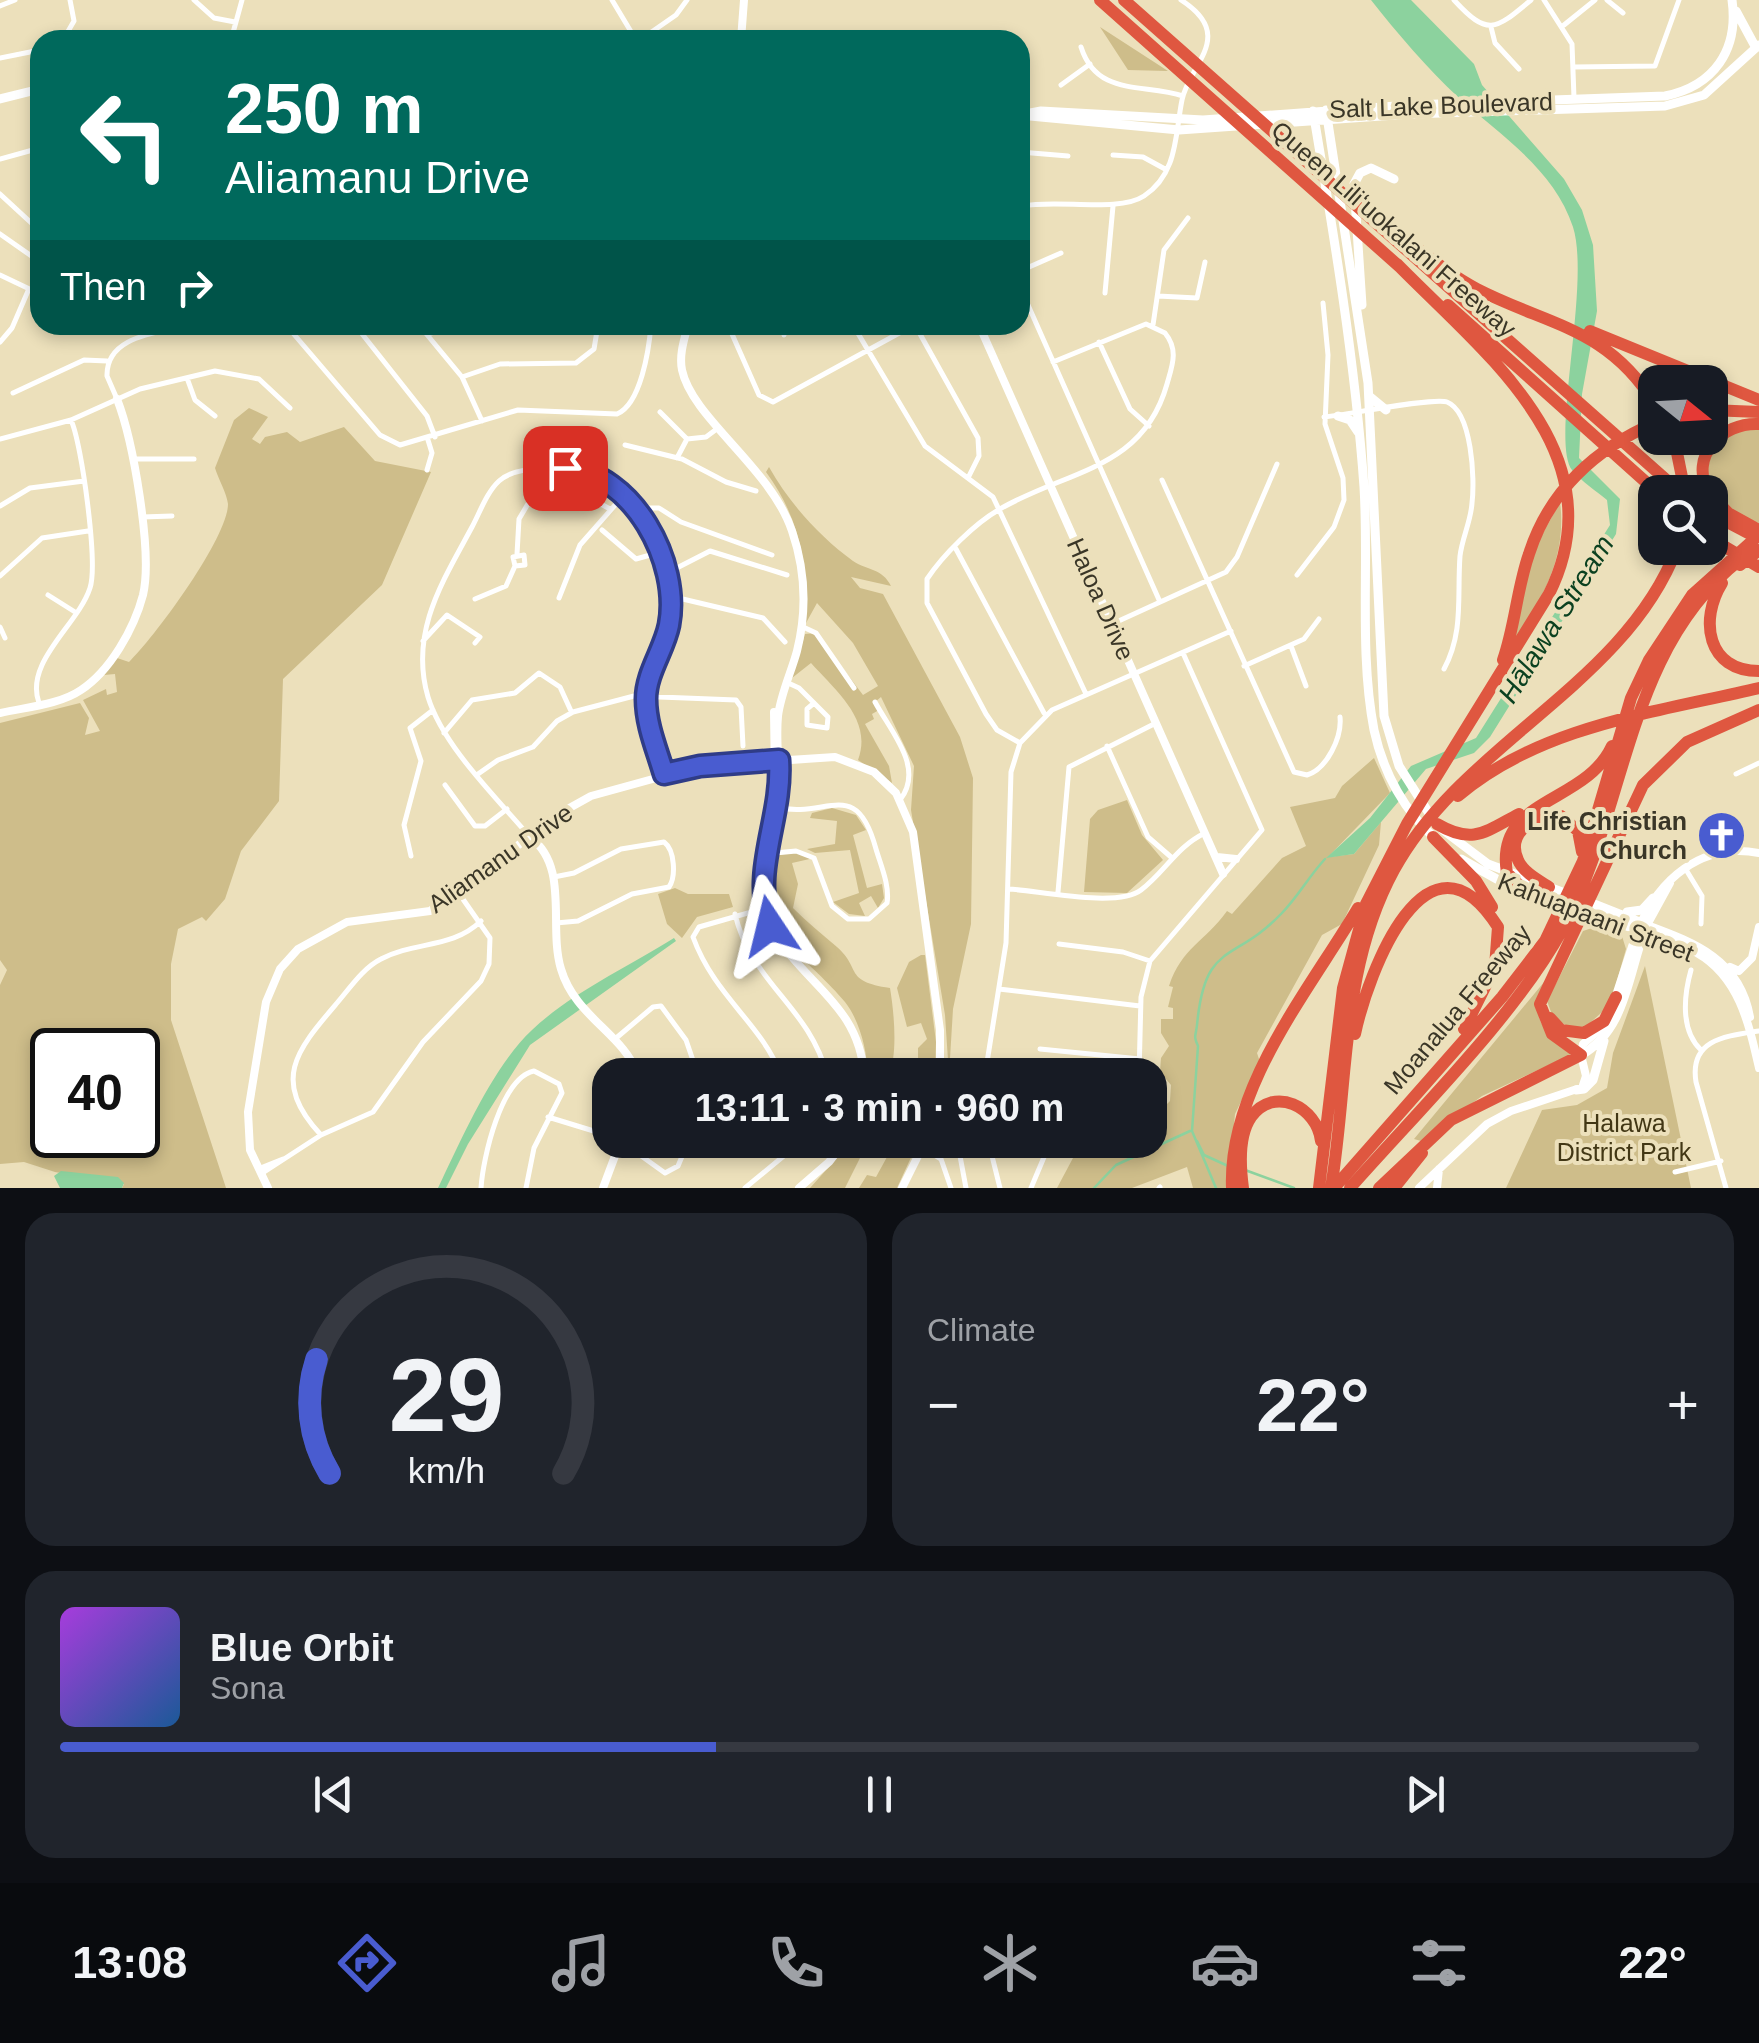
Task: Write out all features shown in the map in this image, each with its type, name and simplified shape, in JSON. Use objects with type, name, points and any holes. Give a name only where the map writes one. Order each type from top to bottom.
[{"type":"highway","name":"Queen Liliʻuokalani Freeway","points":[[1100,0],[1638,476]]},
{"type":"highway","name":"Queen Liliʻuokalani Freeway","points":[[1124,0],[1662,475]]},
{"type":"highway","points":[[1311,165],[1436,263],[1482,292],[1759,400]]},
{"type":"highway","points":[[1238,1183],[1237,1126],[1250,1092],[1556,581],[1567,540],[1569,509],[1559,460],[1537,414],[1437,301]]},
{"type":"highway","points":[[1598,338],[1638,382]]},
{"type":"highway","points":[[1728,411],[1759,412]]},
{"type":"highway","points":[[1704,475],[1712,443],[1736,426],[1759,424]]},
{"type":"highway","points":[[1474,716],[1504,658],[1529,554],[1548,514],[1589,462],[1638,432]]},
{"type":"highway","points":[[1728,514],[1759,533]]},
{"type":"highway","points":[[1728,521],[1759,533]]},
{"type":"highway","points":[[1759,533],[1731,562],[1714,598],[1708,632],[1714,648],[1729,664],[1759,671]]},
{"type":"highway","points":[[1728,540],[1759,550]]},
{"type":"highway","points":[[1728,546],[1759,567]]},
{"type":"highway","points":[[1731,562],[1759,550]]},
{"type":"highway","name":"Moanalua Freeway","points":[[1346,1178],[1545,942],[1571,891],[1631,698],[1658,643],[1692,594],[1731,562]]},
{"type":"highway","name":"Moanalua Freeway","points":[[1331,1188],[1346,1178],[1468,1054],[1562,930],[1596,857],[1652,677],[1686,618],[1731,562]]},
{"type":"highway","points":[[1337,1156],[1354,981],[1378,901],[1395,868],[1441,804],[1603,654],[1658,587],[1669,565]]},
{"type":"highway","points":[[1378,901],[1419,836],[1464,791],[1524,753],[1601,727],[1759,688]]},
{"type":"highway","points":[[1523,890],[1511,874],[1508,835],[1526,814],[1599,768],[1631,698]]},
{"type":"highway","points":[[1468,1054],[1552,957],[1597,869],[1622,806],[1646,769],[1685,736],[1759,707]]},
{"type":"highway","points":[[1581,1060],[1545,1024],[1540,1004],[1630,806],[1650,775],[1695,738],[1759,707]]},
{"type":"highway","points":[[1435,831],[1474,836],[1554,799]]},
{"type":"highway","points":[[1502,997],[1542,940],[1580,860],[1578,831],[1560,816],[1549,814],[1524,828],[1515,850],[1518,863],[1552,893]]},
{"type":"highway","points":[[1402,1110],[1472,1019],[1495,967],[1498,927],[1487,896],[1435,831]]},
{"type":"highway","points":[[1318,1188],[1350,953],[1366,904],[1400,838]]},
{"type":"highway","points":[[1331,1188],[1366,992],[1400,919],[1426,896],[1457,891],[1478,899],[1498,927]]},
{"type":"highway","points":[[1551,978],[1546,1011],[1554,1025],[1567,1032],[1578,1034],[1598,1027],[1616,998]]},
{"type":"highway","points":[[1379,1188],[1436,1131],[1499,1094],[1562,1064],[1581,1060]]},
{"type":"highway","points":[[1394,1188],[1435,1139],[1499,1094]]},
{"type":"highway","points":[[1237,1160],[1254,1114],[1273,1102],[1296,1104],[1311,1115],[1320,1132],[1318,1188]]},
{"type":"main road","points":[[1732,1],[1758,46]]},
{"type":"main road","name":"Salt Lake Boulevard","points":[[1326,115],[1514,111],[1665,96],[1694,88],[1718,68],[1730,44],[1732,1]]},
{"type":"main road","name":"Salt Lake Boulevard","points":[[1030,113],[1179,125],[1458,103],[1665,106],[1691,101],[1758,46]]},
{"type":"main road","points":[[0,99],[30,92]]},
{"type":"main road","name":"Kahuapaani Street","points":[[1326,115],[1364,348],[1382,696],[1399,766],[1435,831],[1488,864],[1642,928]]},
{"type":"main road","name":"Kahuapaani Street","points":[[1314,116],[1358,414],[1372,708],[1386,768],[1404,802],[1477,870],[1523,890],[1552,893]]},
{"type":"main road","points":[[1364,348],[1354,184],[1360,173],[1371,168],[1394,179]]},
{"type":"main road","points":[[1368,394],[1386,410]]},
{"type":"main road","points":[[1338,416],[1350,409],[1356,399]]},
{"type":"main road","points":[[1338,416],[1350,420],[1359,433]]},
{"type":"main road","points":[[1608,912],[1636,912],[1653,898]]},
{"type":"main road","points":[[1608,912],[1627,935],[1630,952]]},
{"type":"main road","points":[[1616,998],[1642,928]]},
{"type":"main road","points":[[1580,1087],[1584,1089],[1593,1080],[1642,928]]},
{"type":"main road","points":[[1581,1060],[1608,1032]]},
{"type":"street","points":[[0,6],[15,0]]},
{"type":"street","points":[[68,30],[74,20],[70,0]]},
{"type":"street","points":[[194,0],[214,18],[234,22]]},
{"type":"street","points":[[233,30],[242,0]]},
{"type":"street","points":[[612,0],[632,30]]},
{"type":"street","points":[[653,30],[688,0]]},
{"type":"street","points":[[742,30],[744,0]]},
{"type":"street","points":[[1030,205],[1052,200],[1113,206],[1146,196],[1177,146],[1182,96],[1204,61],[1207,42],[1200,19],[1181,0]]},
{"type":"street","points":[[1454,0],[1475,23],[1492,27],[1504,23],[1531,0]]},
{"type":"street","points":[[1544,0],[1564,25],[1574,67],[1573,104]]},
{"type":"street","points":[[1564,25],[1595,0]]},
{"type":"street","points":[[1607,0],[1623,13]]},
{"type":"street","points":[[1574,67],[1655,66],[1679,0]]},
{"type":"street","points":[[1492,27],[1495,43],[1519,69]]},
{"type":"street","points":[[1081,47],[1090,64],[1114,85],[1182,96]]},
{"type":"street","points":[[0,58],[30,52]]},
{"type":"street","points":[[1060,85],[1090,64]]},
{"type":"street","points":[[0,159],[30,151]]},
{"type":"street","points":[[1030,153],[1068,156]]},
{"type":"street","points":[[1113,155],[1143,157],[1165,169]]},
{"type":"street","points":[[0,194],[30,223]]},
{"type":"street","points":[[0,212],[8,204]]},
{"type":"street","points":[[1105,293],[1113,206]]},
{"type":"street","points":[[1153,325],[1164,250],[1188,218]]},
{"type":"street","points":[[0,234],[30,255]]},
{"type":"street","points":[[1030,267],[1061,253]]},
{"type":"street","points":[[1157,296],[1197,298],[1206,262]]},
{"type":"street","points":[[0,275],[28,291],[12,328],[0,342]]},
{"type":"street","points":[[1297,575],[1332,530],[1343,504],[1343,478],[1328,444],[1324,417],[1328,355],[1323,306],[1314,312]]},
{"type":"street","points":[[1030,310],[1160,602]]},
{"type":"street","points":[[1020,743],[990,722],[926,600],[929,575],[999,509],[1131,446],[1149,426],[1162,402],[1174,358],[1169,338],[1153,325],[1137,326],[1053,362]]},
{"type":"street","points":[[0,713],[82,689],[116,652],[144,591],[134,459],[107,376],[108,361],[126,342],[152,335]]},
{"type":"street","points":[[295,335],[383,438],[400,445],[518,410],[617,414],[626,410],[634,396],[649,335]]},
{"type":"street","points":[[363,335],[428,416],[432,453],[427,470]]},
{"type":"street","points":[[429,335],[462,377],[482,421]]},
{"type":"street","points":[[462,377],[500,364],[576,364],[594,349],[596,335]]},
{"type":"street","points":[[686,335],[681,354],[685,380],[764,477],[787,517],[801,571],[802,626],[785,687],[774,710],[778,792],[765,854],[765,908],[786,954],[847,1016],[861,1058]]},
{"type":"street","points":[[732,335],[759,395],[770,402],[896,335]]},
{"type":"street","points":[[858,335],[925,446],[988,490],[1086,694]]},
{"type":"street","points":[[921,335],[978,438],[978,456],[968,476]]},
{"type":"street","name":"Haloa Drive","points":[[983,335],[1223,874]]},
{"type":"street","points":[[1099,342],[1130,409],[1149,426]]},
{"type":"street","points":[[13,393],[84,360],[108,361]]},
{"type":"street","points":[[0,439],[71,420],[117,399],[216,371],[243,373],[270,387],[290,408]]},
{"type":"street","points":[[187,378],[195,400],[214,416]]},
{"type":"street","points":[[1324,417],[1436,400],[1457,408],[1466,423],[1472,503],[1460,552],[1461,602],[1454,651],[1444,669]]},
{"type":"street","points":[[660,412],[687,439]]},
{"type":"street","points":[[39,703],[38,675],[92,583],[80,443],[71,420]]},
{"type":"street","points":[[687,439],[708,437],[720,426]]},
{"type":"street","points":[[677,458],[687,439]]},
{"type":"street","points":[[625,444],[677,458],[756,491]]},
{"type":"street","points":[[134,459],[194,459]]},
{"type":"street","points":[[1112,624],[1226,572],[1236,560],[1278,464]]},
{"type":"street","points":[[629,1058],[573,997],[559,963],[554,877],[545,857],[444,733],[424,675],[424,641],[436,594],[502,478],[536,469],[573,468],[604,479],[622,496],[661,552],[670,596],[668,627],[646,695],[647,718],[664,774]]},
{"type":"street","points":[[1162,480],[1288,764],[1297,773],[1309,775],[1322,768],[1341,726],[1340,718]]},
{"type":"street","points":[[0,506],[30,488],[84,481]]},
{"type":"street","points":[[475,599],[507,586],[517,554],[518,519],[528,497],[537,491],[586,496],[610,509]]},
{"type":"street","points":[[560,598],[575,554],[622,496]]},
{"type":"street","points":[[636,515],[646,508],[659,508],[684,524],[772,555]]},
{"type":"street","points":[[140,517],[172,516]]},
{"type":"street","points":[[602,530],[636,559],[661,552]]},
{"type":"street","points":[[0,576],[42,538],[88,531]]},
{"type":"street","points":[[956,549],[1045,714]]},
{"type":"street","points":[[667,573],[712,552],[787,575]]},
{"type":"street","points":[[515,566],[526,562],[525,556],[517,554]]},
{"type":"street","points":[[48,595],[76,613]]},
{"type":"street","points":[[670,596],[761,617],[785,642]]},
{"type":"street","points":[[424,641],[445,615],[478,640],[485,630]]},
{"type":"street","points":[[1244,666],[1307,636],[1319,618]]},
{"type":"street","points":[[802,626],[818,635],[854,688]]},
{"type":"street","points":[[0,627],[5,638]]},
{"type":"street","points":[[988,1058],[1009,889],[1011,772],[1020,743],[1045,714],[1231,630]]},
{"type":"street","points":[[1291,646],[1306,686]]},
{"type":"street","points":[[1140,1058],[1140,1006],[1150,961],[1262,830],[1183,652]]},
{"type":"street","points":[[444,733],[470,702],[514,694],[540,672],[562,690],[571,712]]},
{"type":"street","points":[[785,687],[814,702],[830,720],[828,728],[807,725],[808,709],[814,702]]},
{"type":"street","points":[[478,774],[498,760],[533,747],[571,712],[646,695],[738,700],[742,746]]},
{"type":"street","points":[[874,702],[909,766],[910,782],[900,800],[913,832],[939,1023],[940,1058]]},
{"type":"street","points":[[411,856],[404,825],[421,761],[410,728],[433,710]]},
{"type":"street","points":[[871,714],[878,710]]},
{"type":"street","points":[[1058,892],[1067,772],[1076,760],[1156,723]]},
{"type":"street","points":[[1107,746],[1148,837],[1171,857]]},
{"type":"street","name":"Aliamanu Drive","points":[[268,1188],[249,1142],[248,1112],[264,1010],[280,970],[298,949],[327,929],[355,920],[424,913],[592,796],[664,774],[700,766],[819,757],[865,767],[900,800]]},
{"type":"street","points":[[1736,774],[1759,763]]},
{"type":"street","points":[[445,785],[476,826],[486,826],[507,809]]},
{"type":"street","points":[[765,854],[796,851],[814,858],[832,906],[848,919],[869,919],[887,903],[870,826],[860,812],[842,804],[796,810],[776,807]]},
{"type":"street","points":[[1009,889],[1125,898],[1143,889],[1171,857],[1205,834]]},
{"type":"street","points":[[554,877],[574,873],[630,847],[663,842],[670,848],[673,880],[669,888],[632,894],[578,921],[555,923]]},
{"type":"street","points":[[1642,928],[1653,898],[1685,868],[1720,852],[1759,852]]},
{"type":"street","points":[[1215,856],[1236,859]]},
{"type":"street","points":[[1685,868],[1702,896],[1701,924]]},
{"type":"street","points":[[1642,928],[1675,875]]},
{"type":"street","points":[[259,1171],[321,1135],[373,1112],[427,1037],[481,981],[491,951],[482,921],[458,892]]},
{"type":"street","points":[[765,908],[697,928],[693,940],[719,991],[773,1058]]},
{"type":"street","points":[[735,914],[758,969],[813,1034],[821,1058]]},
{"type":"street","points":[[321,1135],[302,1113],[293,1088],[295,1060],[304,1041],[374,963],[462,938],[482,921]]},
{"type":"street","points":[[1726,964],[1739,970],[1748,964],[1759,927]]},
{"type":"street","name":"Kahuapaani Street","points":[[1642,928],[1690,940],[1726,964],[1744,993],[1755,1032]]},
{"type":"street","name":"Kahuapaani Street","points":[[1642,928],[1711,963],[1755,1032]]},
{"type":"street","points":[[1058,944],[1123,952],[1150,961]]},
{"type":"street","points":[[1691,970],[1685,1005],[1690,1036],[1700,1050]]},
{"type":"street","points":[[999,988],[1140,1006]]},
{"type":"street","points":[[1424,1187],[1441,1164],[1497,1118],[1580,1087],[1591,1068],[1581,1060],[1582,1044],[1608,1021],[1616,998]]},
{"type":"street","points":[[612,1040],[661,1006],[686,1040],[692,1058]]},
{"type":"street","points":[[1739,1034],[1744,1011]]},
{"type":"street","points":[[1726,1188],[1696,1082],[1695,1064],[1700,1050],[1716,1038],[1755,1032],[1759,1068]]},
{"type":"street","points":[[1040,1048],[1131,1058]]},
{"type":"street","points":[[481,1188],[498,1118],[527,1072],[540,1072],[561,1087],[562,1095],[534,1148],[526,1188]]},
{"type":"street","points":[[548,1116],[592,1130]]},
{"type":"street","points":[[603,1188],[614,1158]]},
{"type":"street","points":[[645,1158],[665,1173],[677,1168],[681,1158]]},
{"type":"street","points":[[745,1188],[782,1158]]},
{"type":"street","points":[[799,1188],[828,1158]]},
{"type":"street","points":[[902,1188],[917,1158]]},
{"type":"street","points":[[940,1158],[951,1188]]},
{"type":"street","points":[[959,1158],[966,1188]]},
{"type":"street","points":[[992,1158],[1000,1188]]},
{"type":"street","points":[[1031,1188],[1044,1158]]},
{"type":"street","points":[[1675,1172],[1721,1162]]},
{"type":"street","points":[[1437,1188],[1441,1164]]},
{"type":"green space","points":[[1100,27],[1168,71],[1128,70]]},
{"type":"green space","points":[[249,408],[268,417],[252,439],[260,444],[265,437],[287,432],[300,442],[344,427],[375,461],[431,472],[382,585],[283,679],[279,801],[241,851],[225,899],[206,921],[202,917],[178,929],[171,964],[171,1020],[226,1188],[122,1188],[124,1184],[55,1172],[24,1162],[0,1164],[0,985],[7,970],[0,960],[0,723],[80,703],[89,718],[85,735],[100,731],[83,700],[106,689],[107,695],[117,692],[115,674],[104,675],[117,658],[129,662],[155,632],[203,563],[225,520],[228,504],[215,468],[234,420]]},
{"type":"green space","points":[[1759,429],[1759,523],[1728,507],[1728,475],[1708,472],[1710,456],[1728,455],[1728,438]]},
{"type":"green space","points":[[769,467],[796,506],[841,552],[887,580],[891,586],[851,577],[860,588],[883,594],[960,737],[973,778],[971,924],[953,1009],[950,1058],[911,810],[914,766],[881,697],[875,702],[879,710],[872,714],[874,719],[865,724],[889,766],[892,783],[858,760],[861,745],[856,719],[841,695],[811,663],[792,678],[805,634],[816,633],[863,695],[878,686],[853,643],[817,603],[806,623],[806,582],[800,544],[787,508],[766,472]]},
{"type":"green space","points":[[1560,502],[1555,564],[1508,655],[1534,550]]},
{"type":"green space","points":[[1374,758],[1390,793],[1328,857],[1354,854],[1381,822],[1379,845],[1342,924],[1322,935],[1257,1053],[1260,1062],[1235,1114],[1228,1188],[1193,1188],[1187,1167],[1132,1188],[1057,1188],[1073,1158],[1167,1158],[1171,1085],[1167,1080],[1167,1058],[1161,1058],[1169,1046],[1161,1033],[1161,1019],[1173,1019],[1173,1008],[1168,1007],[1174,973],[1187,953],[1227,911],[1232,914],[1282,858],[1306,846],[1290,807],[1335,798],[1342,786]]},
{"type":"green space","points":[[1127,800],[1142,835],[1163,860],[1127,893],[1084,892],[1090,819],[1098,810]]},
{"type":"green space","points":[[832,808],[856,815],[866,830],[853,835],[867,888],[882,884],[884,898],[878,908],[871,896],[859,903],[865,916],[849,914],[833,902],[859,893],[850,850],[815,853],[807,849],[835,844],[837,821],[810,818],[812,813]]},
{"type":"green space","points":[[796,851],[814,858],[792,863],[798,884],[793,908],[845,955],[859,978],[890,988],[893,1058],[866,1058],[855,1018],[845,1002],[778,928],[767,891],[768,868],[776,861],[774,855]]},
{"type":"green space","points":[[675,888],[688,894],[729,894],[733,907],[697,917],[682,938],[667,924],[658,894]]},
{"type":"green space","points":[[1601,925],[1621,933],[1626,949],[1610,1005],[1581,1031],[1554,1020],[1547,1001],[1583,931]]},
{"type":"green space","points":[[925,955],[936,1058],[918,1058],[918,1048],[927,1039],[921,1023],[907,1027],[897,988],[909,962]]},
{"type":"green space","name":"Halawa District Park","points":[[1645,966],[1691,1188],[1506,1188],[1542,1110],[1577,1105],[1607,1088],[1613,1053]]},
{"type":"green space","points":[[1549,976],[1540,1001],[1540,1019],[1549,1034],[1571,1050],[1570,1055],[1482,1096],[1421,1141],[1414,1139]]},
{"type":"green space","points":[[837,1158],[860,1158],[845,1188],[810,1188]]},
{"type":"green space","points":[[886,1158],[911,1158],[897,1188],[859,1188],[867,1175],[876,1177]]},
{"type":"water","points":[[1371,0],[1411,0],[1474,64],[1482,85],[1564,179],[1582,210],[1593,245],[1597,311],[1582,394],[1579,458],[1620,499],[1616,534],[1490,737],[1474,753],[1426,769],[1354,854],[1326,858],[1370,818],[1411,766],[1476,738],[1610,525],[1607,500],[1572,470],[1566,454],[1577,253],[1573,227],[1564,206],[1540,171],[1447,86]]},
{"type":"water","points":[[674,938],[676,941],[530,1045],[468,1144],[446,1188],[438,1188],[491,1083],[532,1030],[582,992]]},
{"type":"water","points":[[61,1171],[118,1177],[124,1183],[122,1188],[60,1188],[54,1176]]},
{"type":"waterway","name":"Hālawa Stream","points":[[1216,1188],[1192,1131],[1198,1046],[1195,1036],[1207,979],[1224,956],[1281,914],[1325,859]]},
{"type":"waterway","points":[[1094,1188],[1116,1165],[1190,1131]]},
{"type":"waterway","points":[[1197,1141],[1204,1155],[1228,1166]]},
{"type":"waterway","points":[[1245,1170],[1294,1188]]},
{"type":"place","name":"Life Christian Church","points":[[1722,835]]},
{"type":"route","points":[[565,468],[589,472],[617,490],[655,539],[666,567],[670,596],[668,627],[646,695],[647,718],[664,774],[700,766],[779,760],[780,786],[761,884],[770,926]]}]
